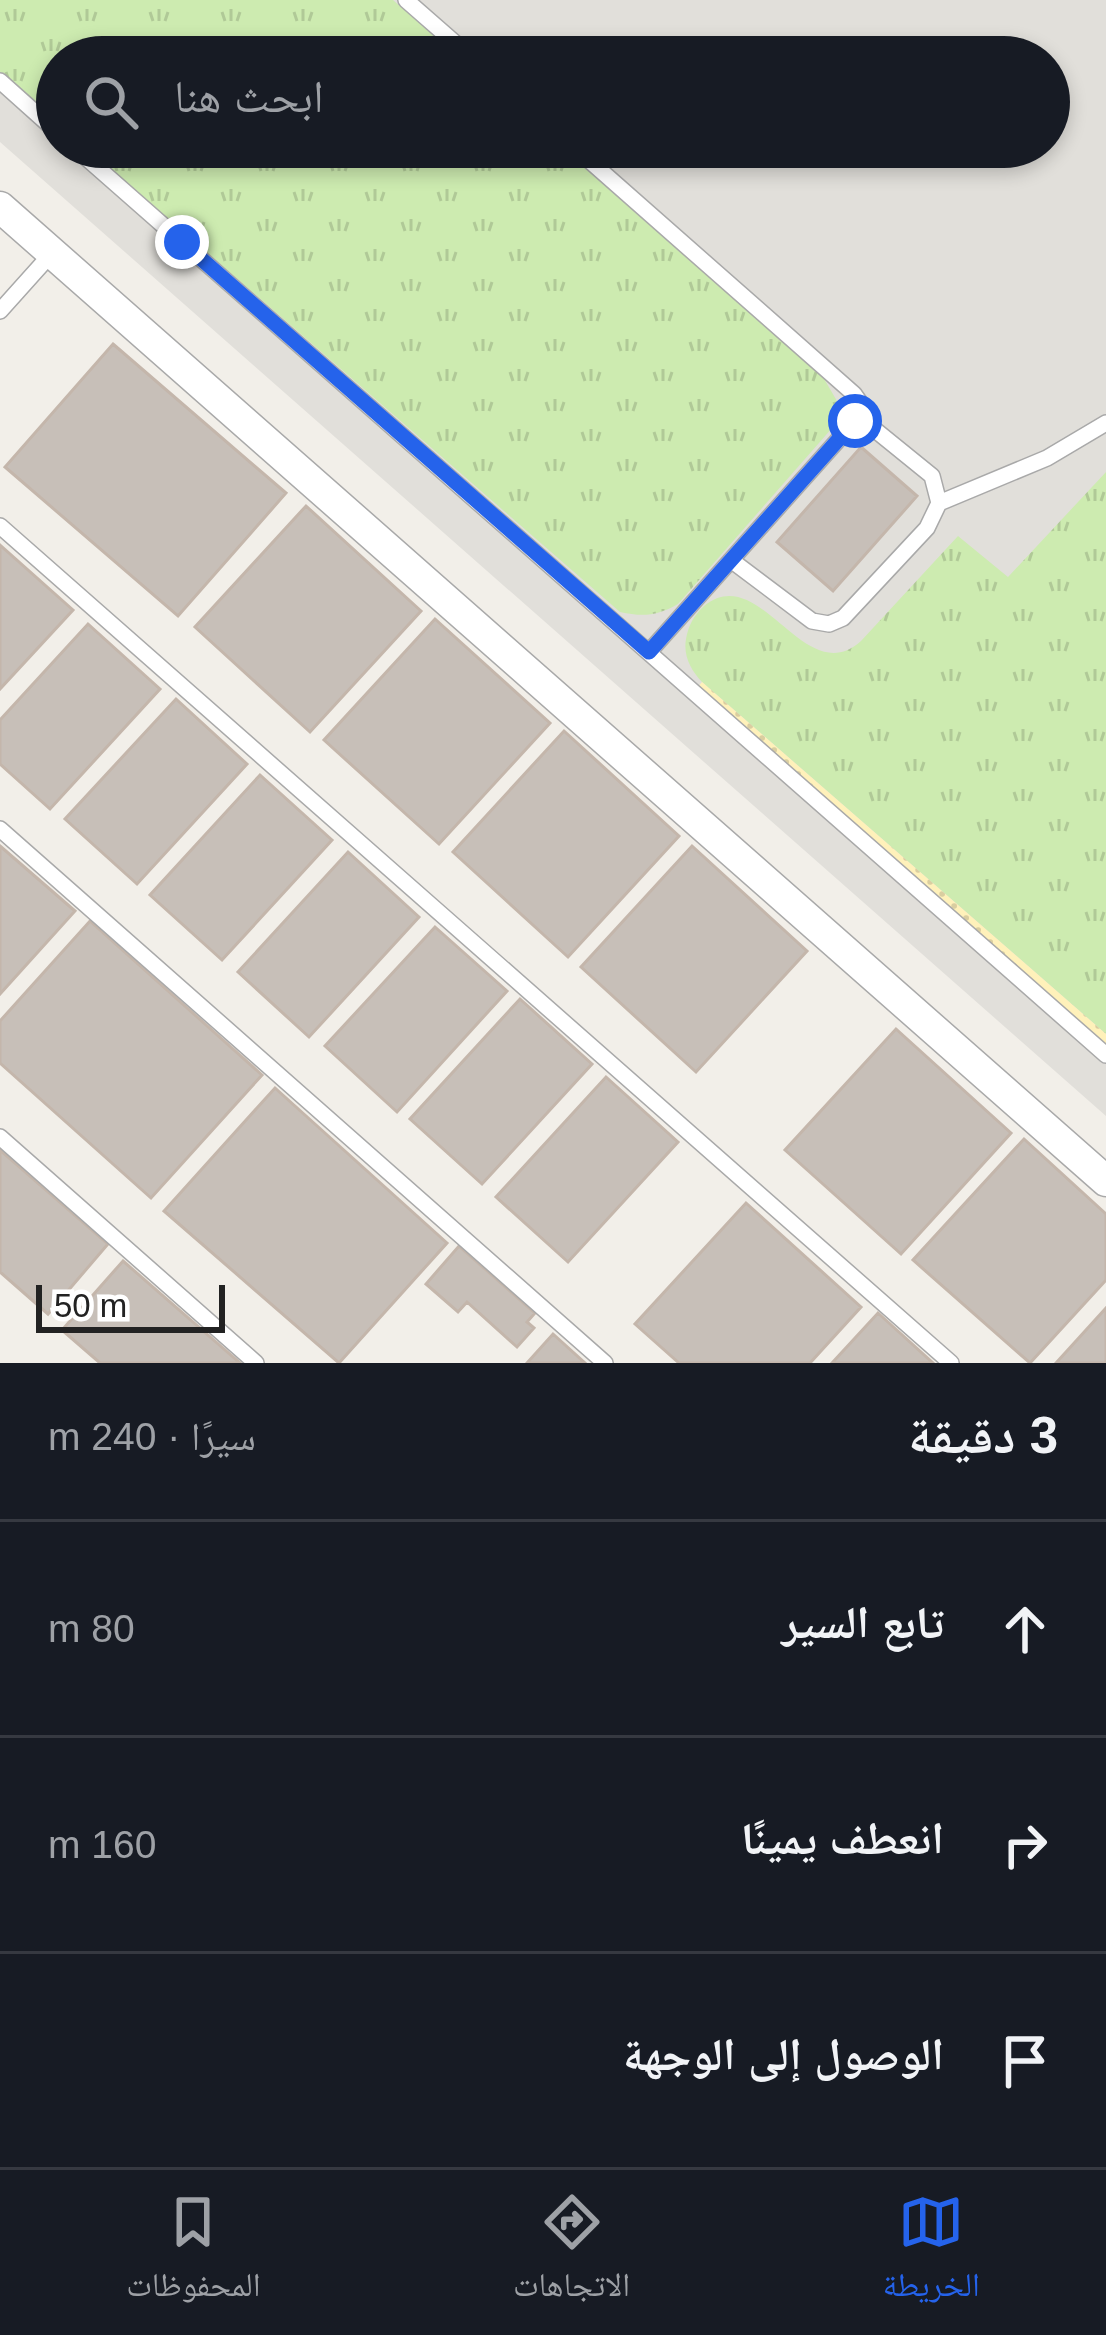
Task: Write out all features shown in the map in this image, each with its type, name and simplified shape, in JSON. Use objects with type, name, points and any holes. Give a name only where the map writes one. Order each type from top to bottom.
[{"type":"street","points":[[0,207],[1106,1181]]},
{"type":"lane","points":[[406,0],[447,36]]},
{"type":"lane","points":[[0,81],[36,113]]},
{"type":"lane","points":[[98,168],[1106,1054]]},
{"type":"lane","points":[[598,168],[861,404],[858,416],[649,652]]},
{"type":"lane","points":[[0,311],[52,253]]},
{"type":"lane","points":[[731,560],[805,617],[829,624],[843,618],[927,528],[939,503],[932,476],[858,416]]},
{"type":"lane","points":[[939,503],[1047,458],[1106,423]]},
{"type":"lane","points":[[0,526],[951,1363]]},
{"type":"lane","points":[[0,829],[604,1363]]},
{"type":"lane","points":[[0,1137],[256,1363]]},
{"type":"shaded area","points":[[0,0],[1106,0],[1106,1116],[0,142]]},
{"type":"green space","points":[[0,0],[393,0],[434,36],[36,36],[36,104],[0,72]]},
{"type":"green space","points":[[110,168],[585,168],[823,377],[837,401],[833,427],[678,604],[650,614],[620,612]]},
{"type":"green space","points":[[1106,472],[1106,1034],[702,682],[685,645],[697,613],[725,596],[745,599],[764,610],[820,651],[840,652],[861,641],[958,536],[1008,577]]},
{"type":"sand","points":[[702,682],[1106,1034],[1106,1047],[697,688]]},
{"type":"building","points":[[113,344],[286,493],[178,616],[5,467]]},
{"type":"building","points":[[861,447],[917,496],[833,591],[777,542]]},
{"type":"building","points":[[306,506],[421,611],[310,732],[195,627]]},
{"type":"building","points":[[0,545],[73,610],[0,689]]},
{"type":"building","points":[[435,619],[550,723],[439,844],[324,740]]},
{"type":"building","points":[[88,624],[160,689],[50,809],[0,764],[0,720]]},
{"type":"building","points":[[176,699],[247,764],[137,884],[65,819]]},
{"type":"building","points":[[564,731],[679,836],[568,957],[453,852]]},
{"type":"building","points":[[260,775],[332,840],[222,960],[150,895]]},
{"type":"building","points":[[0,846],[75,911],[0,994]]},
{"type":"building","points":[[692,846],[807,951],[696,1072],[581,967]]},
{"type":"building","points":[[348,852],[419,917],[309,1037],[238,972]]},
{"type":"building","points":[[90,921],[262,1075],[151,1198],[0,1063],[0,1021]]},
{"type":"building","points":[[435,927],[507,991],[397,1112],[325,1046]]},
{"type":"building","points":[[520,999],[592,1064],[482,1184],[410,1119]]},
{"type":"building","points":[[896,1029],[1011,1133],[901,1254],[785,1150]]},
{"type":"building","points":[[606,1077],[678,1142],[568,1262],[496,1197]]},
{"type":"building","points":[[275,1088],[447,1243],[339,1363],[164,1211]]},
{"type":"building","points":[[1024,1139],[1106,1214],[1106,1280],[1030,1363],[913,1260]]},
{"type":"building","points":[[0,1150],[108,1244],[48,1314],[0,1272]]},
{"type":"building","points":[[746,1203],[861,1307],[810,1363],[679,1363],[635,1324]]},
{"type":"building","points":[[459,1246],[535,1313],[527,1322],[534,1328],[517,1347],[467,1302],[458,1312],[426,1284]]},
{"type":"building","points":[[123,1261],[240,1363],[100,1363],[62,1330]]},
{"type":"building","points":[[1106,1308],[1106,1363],[1056,1363]]},
{"type":"building","points":[[878,1313],[933,1363],[832,1363]]},
{"type":"building","points":[[553,1334],[585,1363],[527,1363]]},
{"type":"route","points":[[182,242],[649,652],[855,421]]}]
